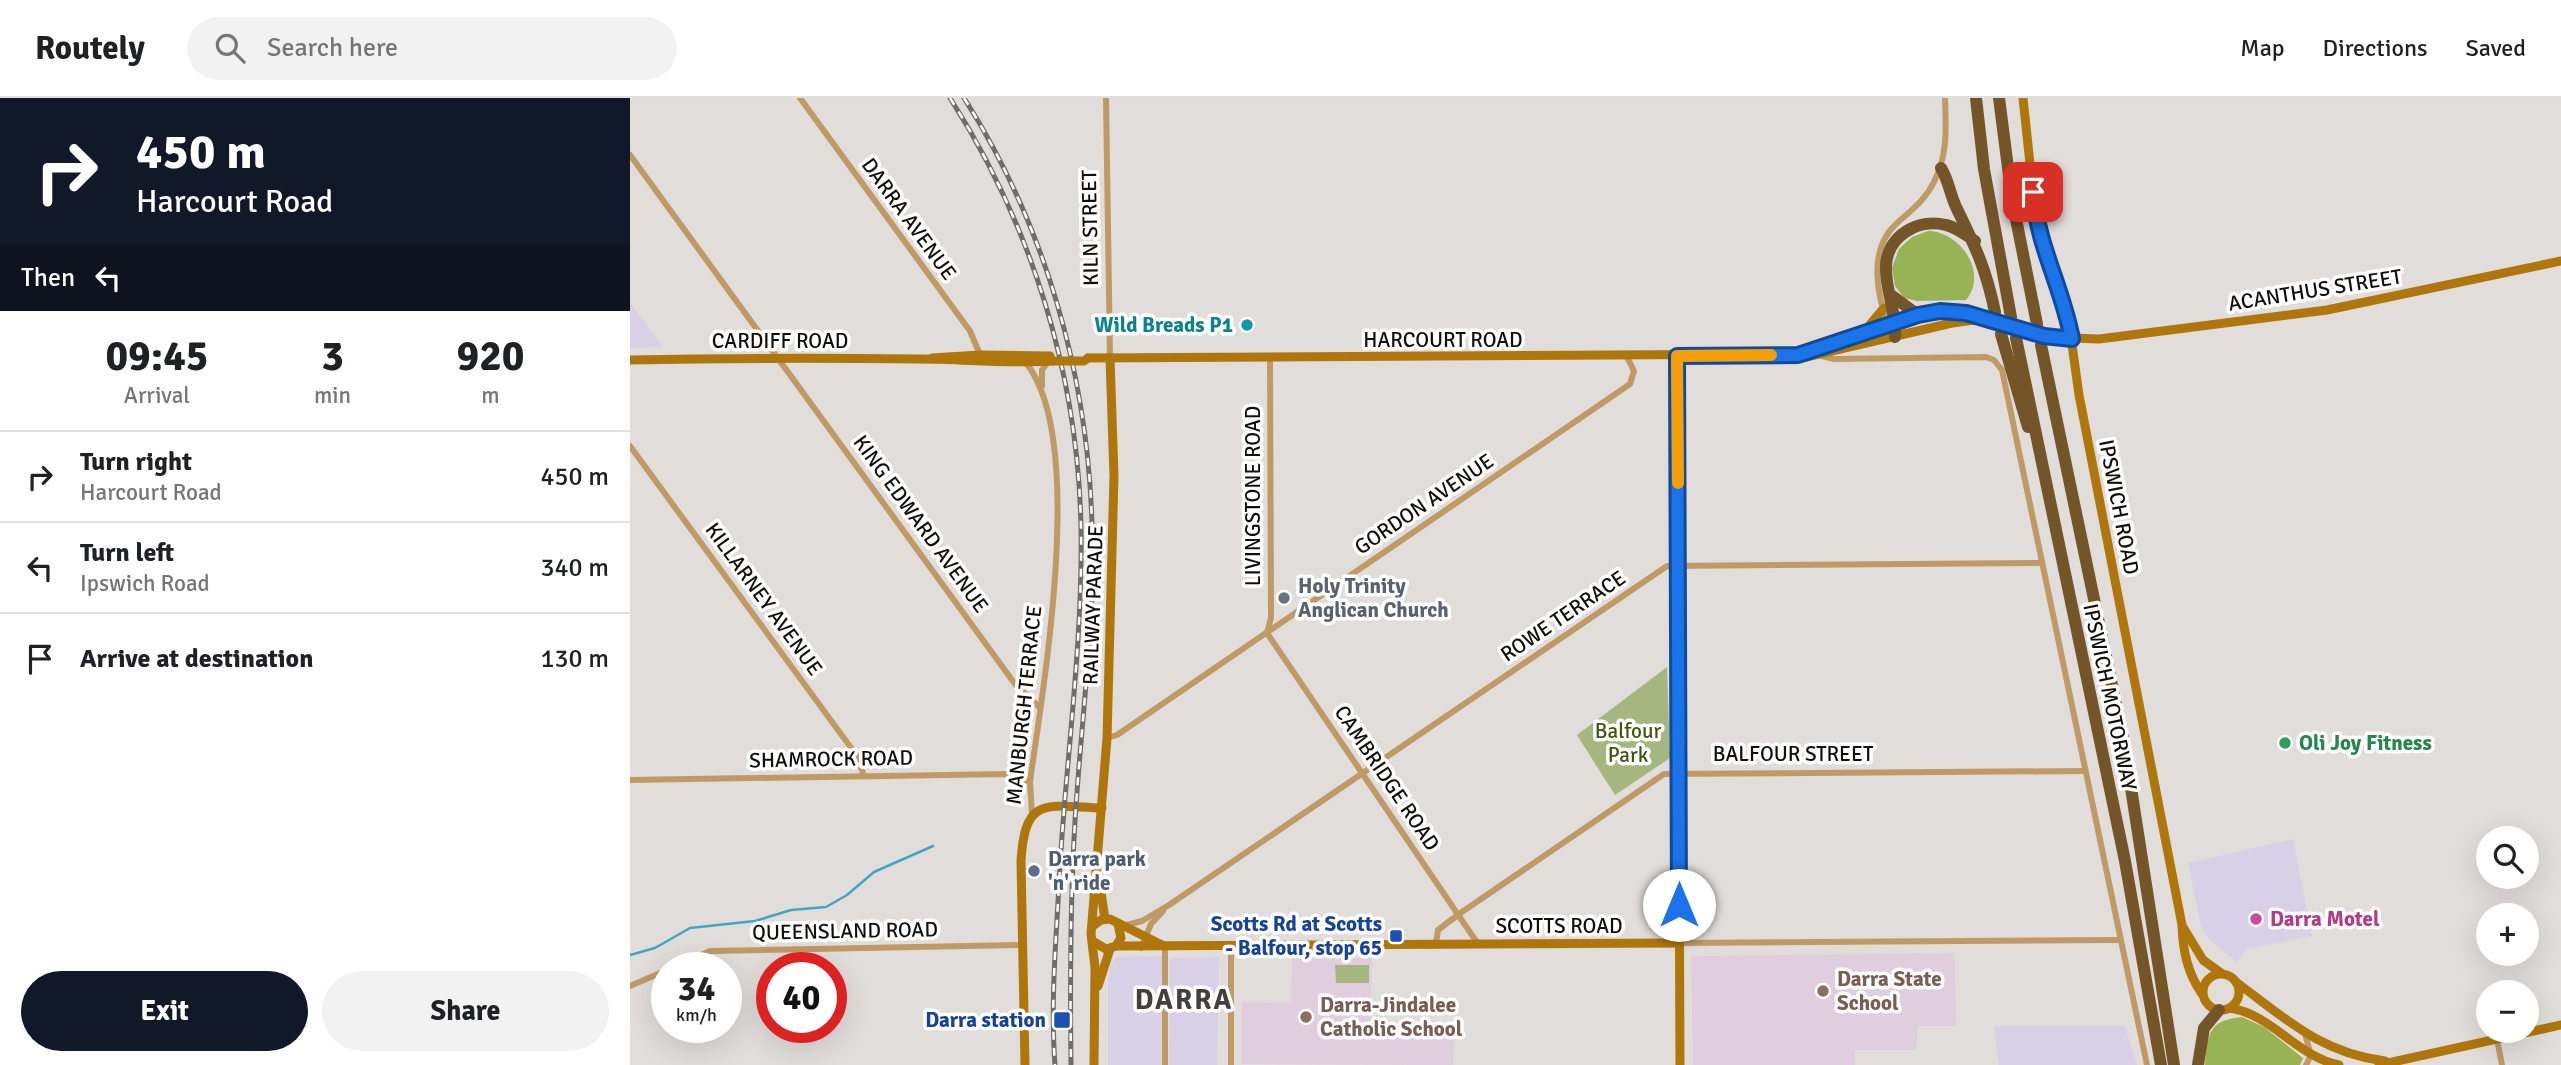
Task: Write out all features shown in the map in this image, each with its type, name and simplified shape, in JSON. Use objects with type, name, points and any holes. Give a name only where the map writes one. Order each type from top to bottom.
[{"type":"highway","points":[[1976,98],[1988,197],[2011,317]]},
{"type":"highway","points":[[1999,98],[2012,199],[2037,324]]},
{"type":"highway","points":[[1941,168],[1949,181],[1956,207],[1975,241],[1995,313]]},
{"type":"highway","points":[[1895,337],[1886,260],[1890,249],[1903,233],[1923,224],[1944,224],[1975,241]]},
{"type":"highway","points":[[1890,295],[1918,315]]},
{"type":"highway","points":[[2001,334],[2026,425],[2036,435]]},
{"type":"highway","name":"IPSWICH MOTORWAY","points":[[2016,338],[2125,861],[2161,1065]]},
{"type":"highway","name":"IPSWICH MOTORWAY","points":[[2045,341],[2124,743],[2174,1065]]},
{"type":"highway","points":[[2198,1065],[2204,1028],[2225,1009]]},
{"type":"main road","name":"IPSWICH ROAD","points":[[2023,98],[2037,230],[2063,298],[2072,339],[2078,395],[2182,925],[2183,950],[2188,968],[2202,994]]},
{"type":"main road","name":"ACANTHUS STREET","points":[[2072,339],[2099,339],[2327,310],[2561,261]]},
{"type":"main road","points":[[1863,333],[1884,308]]},
{"type":"main road","name":"HARCOURT ROAD","points":[[1798,355],[1918,315],[1953,312],[2045,341],[2072,339]]},
{"type":"main road","name":"HARCOURT ROAD","points":[[1052,360],[1822,356],[1952,323],[1982,319]]},
{"type":"main road","points":[[1677,356],[1680,1065]]},
{"type":"main road","name":"CARDIFF ROAD","points":[[630,360],[777,357],[1052,360]]},
{"type":"main road","name":"RAILWAY PARADE","points":[[1094,925],[1107,738],[1114,475],[1110,358]]},
{"type":"main road","name":"CARDIFF ROAD","points":[[981,359],[1026,363],[1052,360]]},
{"type":"main road","points":[[1031,814],[1049,807],[1102,808]]},
{"type":"main road","name":"MANBURGH TERRACE","points":[[1025,1065],[1023,839],[1031,814]]},
{"type":"main road","name":"RAILWAY PARADE","points":[[1099,852],[1100,894],[1105,919]]},
{"type":"main road","points":[[1094,998],[1113,947],[1121,938],[1120,925],[1105,919],[1094,925],[1091,934],[1094,942],[1094,998],[1094,1065]]},
{"type":"main road","name":"SCOTTS ROAD","points":[[1120,925],[1166,946]]},
{"type":"main road","name":"IPSWICH ROAD","points":[[2182,925],[2203,960],[2221,973]]},
{"type":"main road","points":[[1094,942],[1101,948],[1113,947]]},
{"type":"main road","name":"SCOTTS ROAD","points":[[1113,947],[1679,943]]},
{"type":"main road","points":[[2339,1065],[2311,1055],[2258,1016],[2208,1005],[2202,994],[2210,977],[2221,973],[2305,1034],[2351,1056],[2393,1062]]},
{"type":"main road","points":[[2225,1009],[2238,999],[2236,982]]},
{"type":"main road","points":[[2539,1030],[2561,1025]]},
{"type":"main road","points":[[2379,1065],[2483,1043]]},
{"type":"street","name":"DARRA AVENUE","points":[[800,98],[970,331],[981,359]]},
{"type":"street","name":"KILN STREET","points":[[1106,98],[1110,358]]},
{"type":"street","points":[[1892,324],[1884,308],[1877,272],[1883,239],[1922,201],[1941,168],[1946,148],[1945,98]]},
{"type":"street","name":"KING EDWARD AVENUE","points":[[630,155],[1015,684],[1040,708]]},
{"type":"street","name":"HARCOURT ROAD","points":[[1822,356],[1834,359],[1986,357],[1994,360],[2005,381],[2040,563]]},
{"type":"street","name":"GORDON AVENUE","points":[[1107,738],[1117,735],[1630,384],[1634,371],[1627,357]]},
{"type":"street","name":"LIVINGSTONE ROAD","points":[[1267,633],[1271,618],[1270,359]]},
{"type":"street","name":"MANBURGH TERRACE","points":[[1031,814],[1030,782],[1056,560],[1053,441],[1042,392],[1042,370],[1052,360]]},
{"type":"street","name":"MANBURGH TERRACE","points":[[1026,363],[1042,392]]},
{"type":"street","name":"KILLARNEY AVENUE","points":[[630,446],[857,756],[864,776]]},
{"type":"street","points":[[2040,563],[2147,1065]]},
{"type":"street","name":"ROWE TERRACE","points":[[1120,925],[1142,921],[1170,905],[1667,566],[2040,563]]},
{"type":"street","name":"CAMBRIDGE ROAD","points":[[1267,633],[1478,944]]},
{"type":"street","name":"BALFOUR STREET","points":[[1436,943],[1438,930],[1459,914],[1664,774],[2085,771]]},
{"type":"street","name":"SHAMROCK ROAD","points":[[630,780],[1007,774],[1030,782]]},
{"type":"street","name":"ROWE TERRACE","points":[[1140,948],[1151,924],[1170,905]]},
{"type":"street","name":"SCOTTS ROAD","points":[[1679,943],[2121,940]]},
{"type":"street","name":"QUEENSLAND ROAD","points":[[708,952],[1022,945]]},
{"type":"street","points":[[1231,945],[1231,1065]]},
{"type":"street","points":[[1165,1065],[1166,946]]},
{"type":"street","points":[[630,986],[651,977]]},
{"type":"street","points":[[2305,1034],[2311,1055],[2306,1065]]},
{"type":"street","points":[[2498,1043],[2502,1065]]},
{"type":"shaded area","points":[[630,302],[663,347],[630,348]]},
{"type":"shaded area","points":[[2293,839],[2312,936],[2247,949],[2237,962],[2210,940],[2201,926],[2188,863]]},
{"type":"shaded area","name":"Darra State School","points":[[1955,953],[1956,1026],[1918,1026],[1916,1050],[1855,1050],[1855,1065],[1693,1065],[1691,956]]},
{"type":"shaded area","points":[[1162,956],[1161,1065],[1108,1065],[1108,987],[1111,964],[1117,957]]},
{"type":"shaded area","points":[[1219,957],[1217,1065],[1169,1065],[1170,958]]},
{"type":"shaded area","name":"Darra-Jindalee Catholic School","points":[[1292,958],[1372,958],[1370,1032],[1454,1030],[1453,1065],[1242,1064],[1242,1002],[1291,1003]]},
{"type":"shaded area","points":[[1994,1026],[2125,1026],[2137,1065],[1999,1065]]},
{"type":"green space","points":[[1928,231],[1950,238],[1960,245],[1967,255],[1974,277],[1966,300],[1917,301],[1904,298],[1895,286],[1892,268],[1899,249],[1912,237]]},
{"type":"green space","name":"Balfour Park","points":[[1667,667],[1670,758],[1615,795],[1577,735]]},
{"type":"green space","points":[[1335,965],[1369,965],[1369,983],[1336,983]]},
{"type":"green space","points":[[2242,1017],[2264,1027],[2303,1058],[2300,1065],[2205,1065],[2212,1030],[2222,1021]]},
{"type":"waterway","points":[[630,955],[655,948],[690,928],[755,921],[791,910],[826,907],[847,895],[874,872],[933,846]]},
{"type":"railway","points":[[950,98],[1005,198],[1027,250],[1060,358],[1078,470],[1081,527],[1080,611],[1056,940],[1053,1015],[1055,1065]]},
{"type":"railway","points":[[964,98],[1018,197],[1039,249],[1071,357],[1089,469],[1092,525],[1091,599],[1073,852],[1071,1065]]},
{"type":"slow traffic","points":[[1678,483],[1677,356],[1771,355]]},
{"type":"place","name":"Wild Breads P1","points":[[1247,325]]},
{"type":"place","name":"Holy Trinity Anglican Church","points":[[1284,598]]},
{"type":"place","name":"Oli Joy Fitness","points":[[2285,743]]},
{"type":"place","name":"Darra park 'n' ride","points":[[1034,871]]},
{"type":"place","name":"Darra Motel","points":[[2256,919]]},
{"type":"place","name":"Scotts Rd at Scotts - Balfour, stop 65","points":[[1396,936]]},
{"type":"place","name":"Darra State School","points":[[1823,991]]},
{"type":"place","name":"Darra-Jindalee Catholic School","points":[[1306,1017]]},
{"type":"place","name":"Darra station","points":[[1062,1020]]},
{"type":"district","name":"DARRA","points":[[1184,999]]},
{"type":"route","points":[[1679,905],[1677,356],[1798,355],[1918,315],[1940,311],[1966,313],[2044,336],[2072,339],[2063,298],[2040,244],[2033,192]]}]
